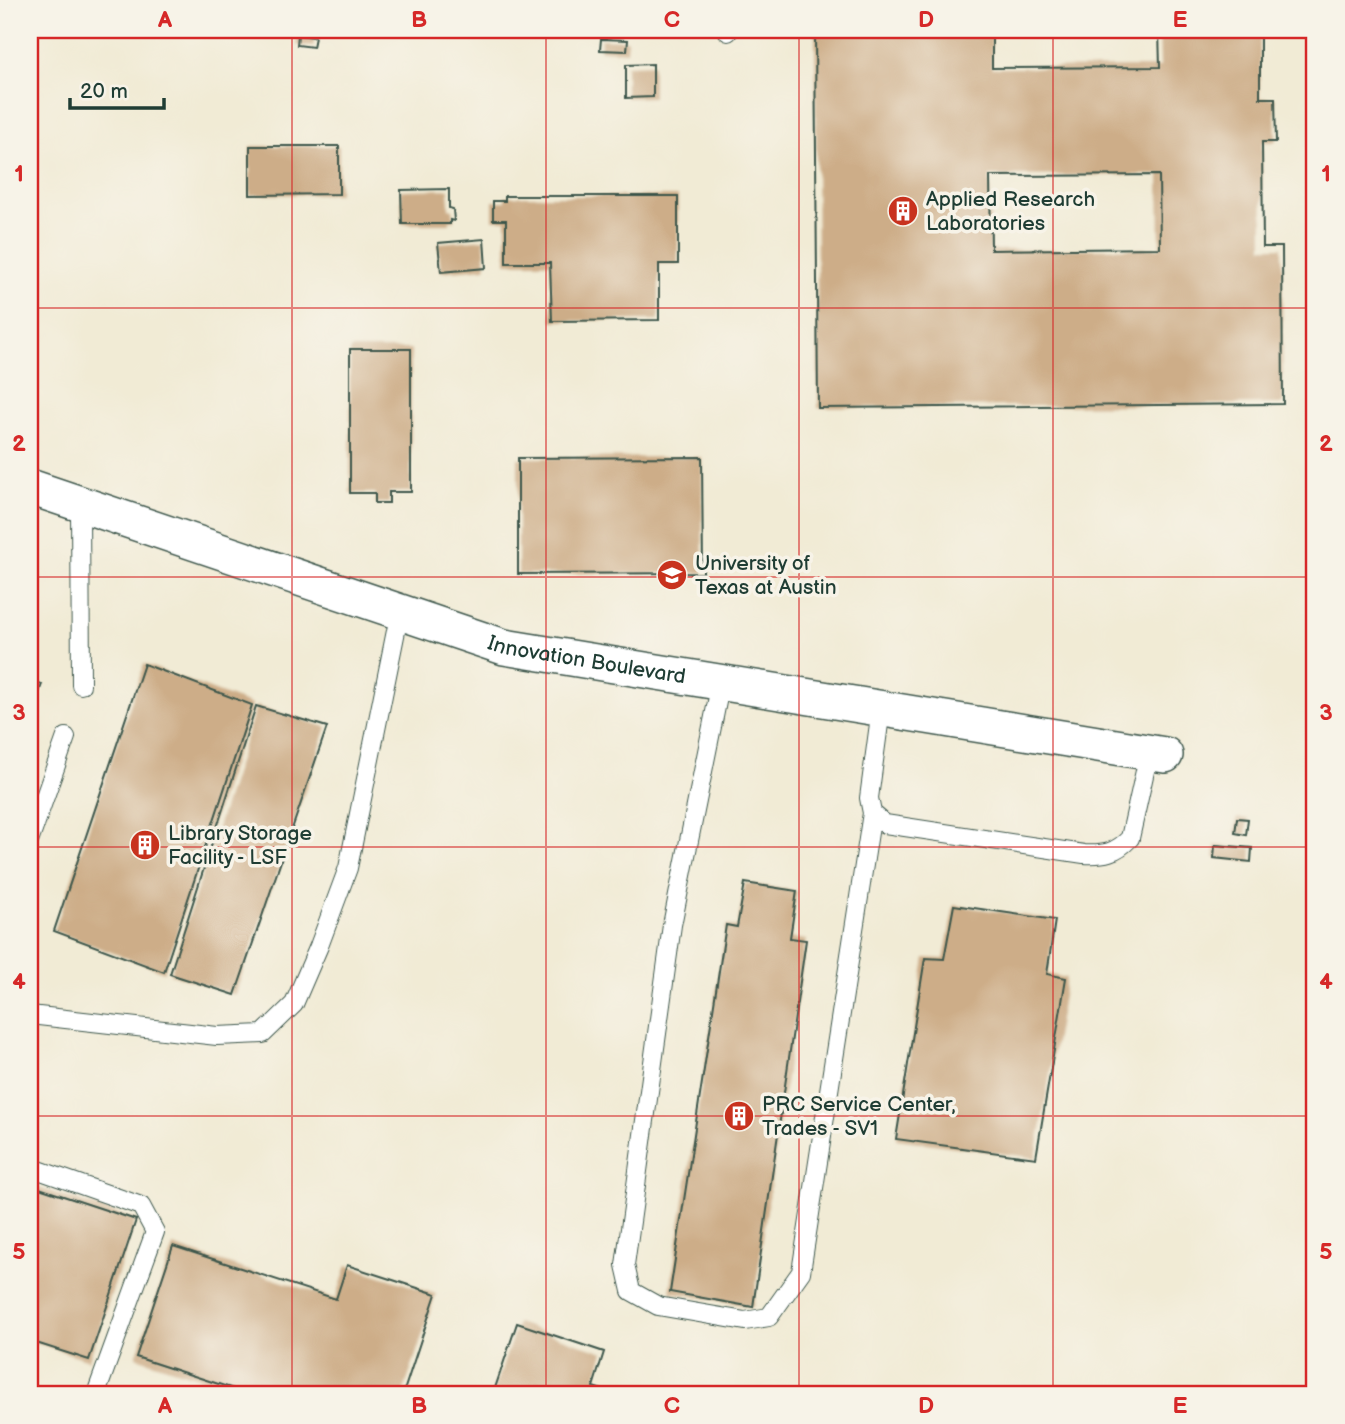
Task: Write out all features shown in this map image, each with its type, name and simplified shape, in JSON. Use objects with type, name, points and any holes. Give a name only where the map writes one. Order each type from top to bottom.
[{"type":"street","name":"Innovation Boulevard","points":[[30,487],[504,647],[1157,754]]},
{"type":"lane","points":[[80,504],[81,685]]},
{"type":"lane","points":[[30,1015],[217,1036],[263,1034],[294,1004],[348,867],[400,611]]},
{"type":"lane","points":[[721,682],[672,925],[625,1265],[631,1292],[658,1306],[745,1321],[769,1317],[801,1272],[872,813],[869,798],[881,709]]},
{"type":"lane","points":[[30,839],[66,737]]},
{"type":"lane","points":[[872,813],[885,824],[1103,855],[1120,849],[1130,838],[1157,754]]},
{"type":"lane","points":[[30,1167],[141,1206],[155,1232],[96,1394]]},
{"type":"building","name":"Applied Research Laboratories","points":[[815,30],[992,30],[992,68],[1160,67],[1159,30],[1260,30],[1260,98],[1275,98],[1276,142],[1262,142],[1263,247],[1282,247],[1283,404],[818,408]],"holes":[[[1159,175],[1160,248],[991,250],[990,176]]]},
{"type":"building","points":[[298,35],[315,37],[313,47],[297,45]]},
{"type":"building","points":[[601,39],[628,40],[627,51],[600,50]]},
{"type":"building","points":[[653,64],[653,97],[626,98],[626,65]]},
{"type":"building","points":[[250,146],[339,146],[339,194],[250,195]]},
{"type":"building","points":[[449,189],[449,208],[453,209],[454,221],[450,220],[450,224],[402,224],[401,190]]},
{"type":"building","points":[[505,196],[678,196],[678,264],[659,264],[659,320],[552,321],[550,263],[506,263],[506,220],[493,220],[493,201],[505,201]]},
{"type":"building","points":[[484,239],[486,268],[441,272],[438,243]]},
{"type":"building","points":[[350,349],[411,349],[411,492],[389,492],[389,503],[375,503],[375,493],[350,493]]},
{"type":"building","points":[[702,457],[703,573],[518,574],[518,458]]},
{"type":"building","name":"Library Storage Facility - LSF","points":[[144,664],[252,705],[164,972],[54,931]]},
{"type":"building","points":[[30,680],[42,684],[30,717]]},
{"type":"building","points":[[256,706],[327,727],[235,995],[170,974]]},
{"type":"building","points":[[1237,818],[1248,819],[1246,835],[1235,833]]},
{"type":"building","points":[[1215,845],[1252,848],[1251,862],[1214,858]]},
{"type":"building","name":"PRC Service Center, Trades - SV1","points":[[745,883],[797,891],[790,938],[806,940],[753,1307],[670,1292],[726,925],[737,927]]},
{"type":"building","name":"PRC Service Center, Trades - SV1","points":[[954,905],[1055,920],[1047,974],[1066,978],[1036,1158],[896,1139],[925,958],[944,959]]},
{"type":"building","points":[[30,1185],[136,1220],[89,1360],[30,1341]]},
{"type":"building","points":[[173,1246],[336,1299],[347,1265],[436,1294],[403,1394],[249,1394],[136,1357]]},
{"type":"building","points":[[517,1323],[604,1352],[593,1387],[615,1394],[493,1394]]},
{"type":"place","name":"Applied Research Laboratories","points":[[903,211]]},
{"type":"place","name":"University of Texas at Austin","points":[[672,575]]},
{"type":"place","name":"Library Storage Facility - LSF","points":[[145,845]]},
{"type":"place","name":"PRC Service Center, Trades - SV1","points":[[739,1116]]}]
